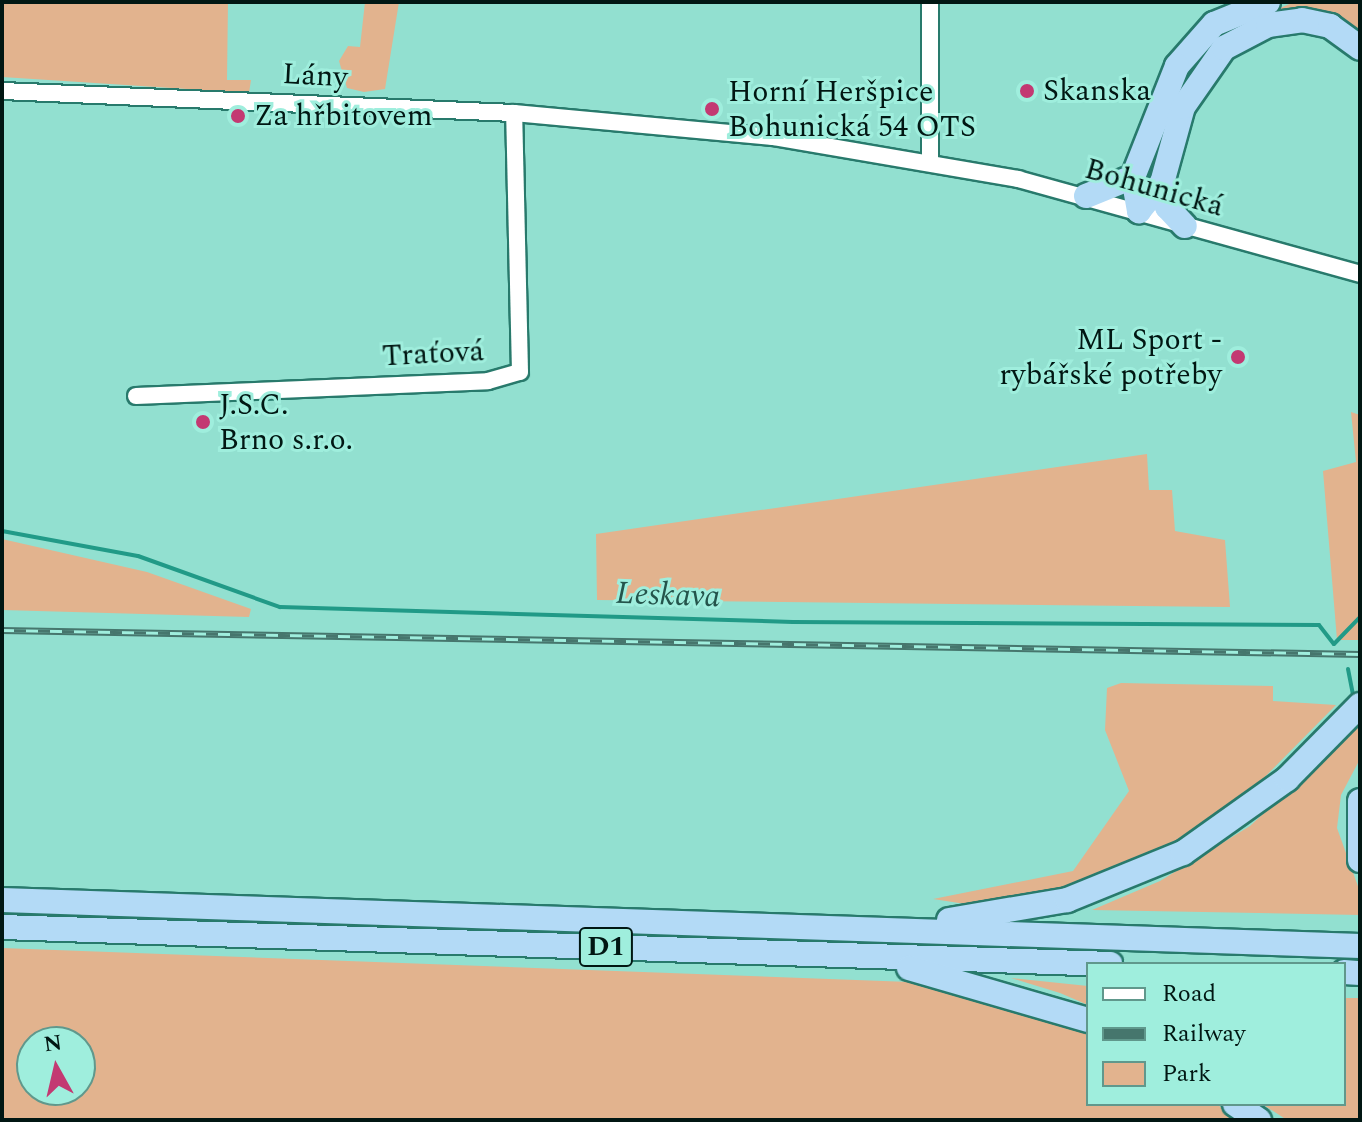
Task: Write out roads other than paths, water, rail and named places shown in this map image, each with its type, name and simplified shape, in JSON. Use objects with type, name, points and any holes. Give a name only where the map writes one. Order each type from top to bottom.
[{"type":"highway","points":[[1139,211],[1133,177],[1185,54],[1214,24],[1268,2]]},
{"type":"highway","points":[[1139,211],[1162,183],[1183,107],[1224,48],[1268,25],[1302,20],[1330,26],[1360,48]]},
{"type":"highway","points":[[1086,196],[1133,177]]},
{"type":"highway","points":[[1162,183],[1167,207],[1185,226]]},
{"type":"highway","points":[[855,929],[1004,912],[1123,881],[1211,836],[1329,739],[1360,705]]},
{"type":"highway","points":[[1360,801],[1360,860]]},
{"type":"highway","name":"D1","points":[[2,900],[1360,946]]},
{"type":"highway","name":"D1","points":[[2,927],[1086,963]]},
{"type":"highway","points":[[856,955],[1025,997],[1086,1019]]},
{"type":"highway","points":[[1238,1106],[1259,1120]]},
{"type":"street","points":[[930,2],[930,161]]},
{"type":"street","name":"Lány","points":[[2,91],[514,113],[625,121]]},
{"type":"street","name":"Traťová","points":[[136,396],[488,381],[520,372],[514,113]]},
{"type":"street","name":"Bohunická","points":[[625,121],[930,161],[1086,196],[1360,274]]},
{"type":"waterway","name":"Leskava","points":[[2,531],[138,556],[280,607],[793,622],[1319,625],[1334,644],[1360,617]]},
{"type":"waterway","name":"Leskava","points":[[1348,669],[1354,699]]},
{"type":"railway","points":[[2,630],[1360,654]]},
{"type":"place","name":"Skanska","points":[[1027,91]]},
{"type":"place","name":"Horní Heršpice Bohunická 54 OTS","points":[[712,109]]},
{"type":"place","name":"Za hřbitovem","points":[[238,116]]},
{"type":"place","name":"ML Sport - rybářské potřeby","points":[[1238,357]]},
{"type":"place","name":"J.S.C. Brno s.r.o.","points":[[203,422]]}]
